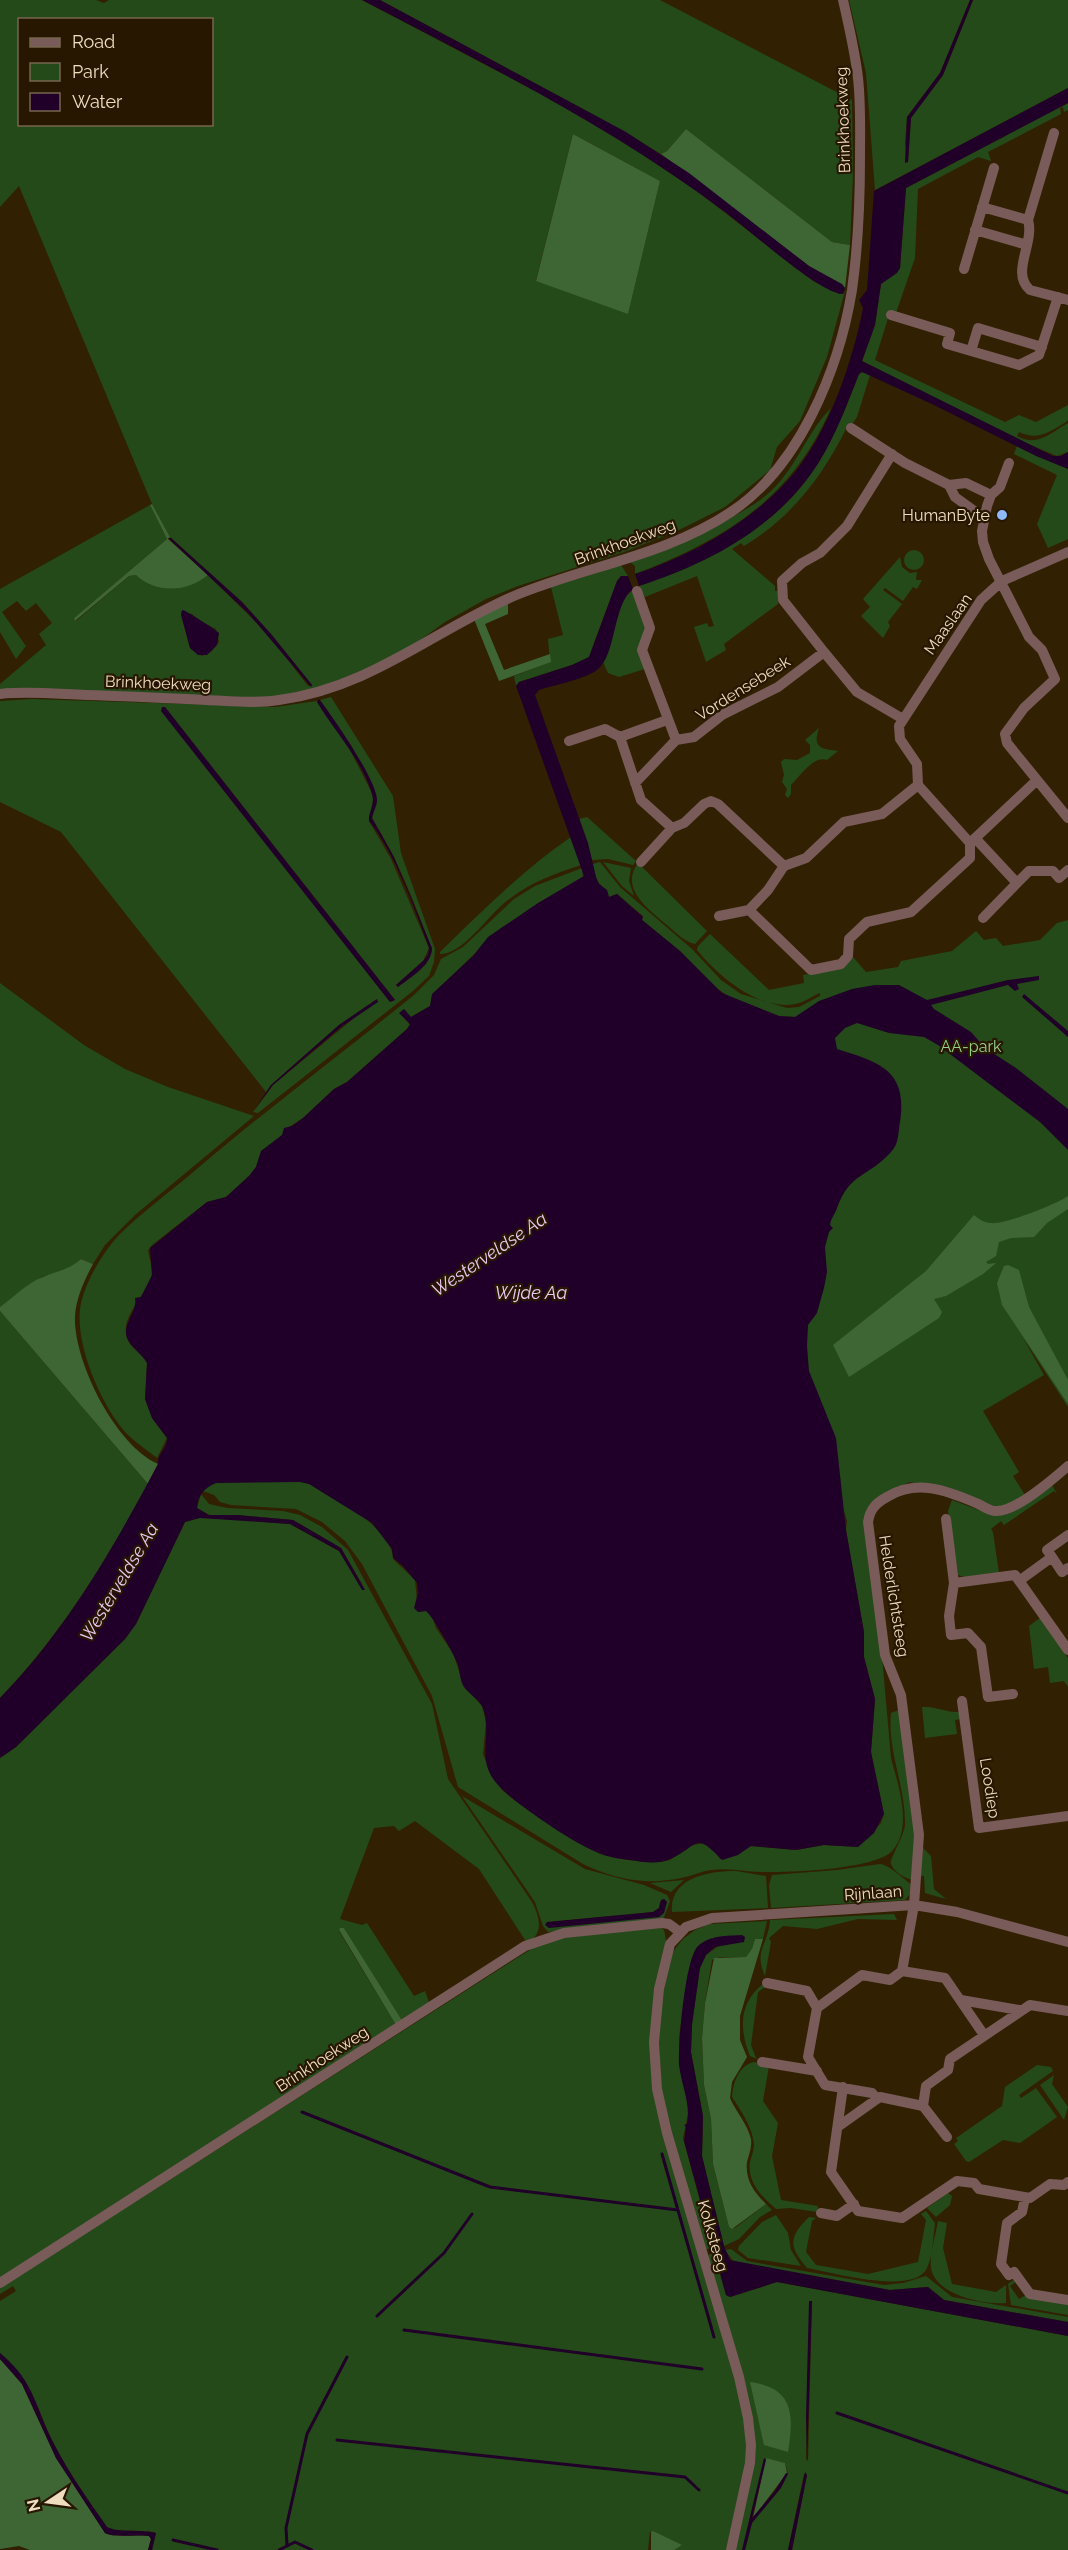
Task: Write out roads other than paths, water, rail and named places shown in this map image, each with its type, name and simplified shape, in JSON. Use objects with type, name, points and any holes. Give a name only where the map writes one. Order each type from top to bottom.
[{"type":"street","name":"Brinkhoekweg","points":[[0,694],[43,693],[255,702],[291,699],[331,688],[379,670],[516,596],[632,558],[680,539],[729,513],[752,497],[776,472],[796,443],[818,400],[844,327],[851,294],[859,221],[860,101],[856,62],[843,0]]},
{"type":"street","points":[[891,315],[950,333],[947,344],[1019,365],[1039,355],[1063,298],[1030,290],[1021,273],[1031,230],[1029,220],[1054,133]]},
{"type":"street","points":[[964,269],[994,168]]},
{"type":"street","points":[[982,207],[1029,220]]},
{"type":"street","points":[[975,230],[1027,245]]},
{"type":"street","points":[[971,351],[978,328],[1042,347]]},
{"type":"street","points":[[851,428],[892,454],[949,485],[955,497],[984,518]]},
{"type":"street","points":[[892,454],[847,526],[820,553],[802,563],[782,581],[783,600],[857,692],[903,718],[898,732],[916,764],[918,785],[1017,883]]},
{"type":"street","points":[[1009,463],[1000,487],[991,495],[984,518],[982,531],[984,546],[1029,637],[1042,650],[1055,679],[1024,708],[1005,734],[1007,743],[1068,818]]},
{"type":"street","points":[[949,485],[966,483],[991,495]]},
{"type":"street","name":"Maaslaan","points":[[903,718],[971,613],[1002,581],[1067,556]]},
{"type":"street","points":[[637,591],[650,628],[642,650],[676,740]]},
{"type":"street","name":"Vordensebeek","points":[[635,783],[676,740],[694,737],[722,715],[778,687],[824,652]]},
{"type":"street","points":[[620,737],[667,720]]},
{"type":"street","points":[[569,741],[605,729],[620,737],[641,800],[672,828]]},
{"type":"street","points":[[749,910],[811,970],[841,964],[848,956],[849,939],[867,922],[911,912],[970,858],[973,840],[1036,781]]},
{"type":"street","points":[[719,916],[749,910],[768,890],[784,866],[806,858],[844,822],[882,814],[918,785]]},
{"type":"street","points":[[641,861],[672,828],[684,823],[704,804],[711,801],[718,804],[784,866]]},
{"type":"street","points":[[983,918],[1029,871],[1053,871],[1059,878],[1068,870]]},
{"type":"street","name":"Helderlichtsteeg","points":[[902,1971],[914,1905],[919,1835],[901,1695],[884,1649],[869,1515],[872,1509],[884,1499],[909,1487],[923,1487],[951,1494],[999,1511],[1037,1491],[1068,1467]]},
{"type":"street","points":[[946,1519],[954,1582],[949,1616],[951,1635],[968,1633],[981,1647],[988,1697],[1013,1694]]},
{"type":"street","points":[[1068,1535],[1047,1550],[1062,1572],[1068,1568]]},
{"type":"street","points":[[1019,1581],[1052,1557]]},
{"type":"street","points":[[954,1582],[1015,1575],[1068,1650]]},
{"type":"street","name":"Loodiep","points":[[963,1701],[979,1828],[1068,1816]]},
{"type":"street","name":"Rijnlaan","points":[[680,1932],[695,1923],[712,1918],[914,1905],[957,1912],[1068,1942]]},
{"type":"street","name":"Brinkhoekweg","points":[[0,2283],[525,1946],[564,1933],[662,1923],[669,1924],[680,1932]]},
{"type":"street","name":"Kolksteeg","points":[[680,1932],[670,1944],[665,1960],[654,2022],[654,2060],[657,2089],[667,2133],[739,2377],[748,2418],[751,2445],[749,2472],[731,2550]]},
{"type":"street","points":[[817,2008],[862,1975],[890,1980],[902,1971],[945,1978],[984,2035]]},
{"type":"street","points":[[767,1983],[807,1991],[817,2008],[808,2057],[825,2085],[872,2093],[877,2099]]},
{"type":"street","points":[[961,2000],[1019,2010]]},
{"type":"street","points":[[923,2106],[926,2086],[948,2070],[950,2059],[1019,2010],[1030,2005],[1068,2011]]},
{"type":"street","points":[[762,2062],[817,2070]]},
{"type":"street","points":[[843,2087],[836,2122],[839,2126],[831,2172],[858,2211],[902,2218],[957,2181],[974,2183],[979,2189],[1025,2198],[1030,2198],[1050,2184],[1064,2185],[1068,2182]]},
{"type":"street","points":[[839,2126],[880,2097],[923,2106],[947,2138]]},
{"type":"street","points":[[1025,2198],[1022,2212],[1007,2223],[1001,2264],[1009,2275],[1014,2272],[1030,2294],[1068,2300]]},
{"type":"street","points":[[821,2213],[837,2216],[854,2204]]},
{"type":"water","points":[[362,0],[380,0],[626,132],[689,173],[809,266],[842,284],[845,288],[843,294],[818,284],[802,273],[725,212],[638,152],[548,98]]},
{"type":"water","points":[[970,0],[973,0],[943,75],[911,118],[908,162],[905,163],[907,117],[940,73]]},
{"type":"water","points":[[1068,88],[1068,103],[906,188],[900,268],[897,273],[881,284],[875,325],[862,361],[1053,456],[1061,456],[1068,452],[1068,469],[1036,456],[862,372],[859,374],[825,452],[784,506],[763,524],[716,554],[639,586],[635,574],[701,546],[761,506],[795,472],[819,436],[838,394],[859,329],[863,308],[859,300],[867,290],[874,191]]},
{"type":"water","points":[[168,538],[171,538],[242,602],[271,634],[312,685],[311,687],[248,613]]},
{"type":"water","name":"Wijde Aa","points":[[621,576],[628,576],[633,589],[621,606],[603,663],[592,673],[539,690],[535,695],[588,843],[596,877],[599,884],[607,890],[609,897],[617,894],[722,993],[779,1016],[795,1017],[819,1001],[852,989],[875,985],[899,985],[927,1000],[1008,980],[1039,976],[1039,980],[1017,984],[1019,989],[1015,991],[1008,985],[931,1005],[971,1032],[985,1048],[1016,1068],[1068,1109],[1068,1150],[1040,1122],[938,1045],[924,1037],[889,1033],[857,1023],[845,1028],[835,1038],[837,1049],[878,1064],[895,1079],[901,1104],[898,1138],[894,1149],[854,1181],[842,1196],[831,1220],[830,1225],[833,1228],[829,1232],[825,1247],[827,1272],[824,1288],[817,1313],[808,1325],[807,1346],[809,1371],[836,1438],[846,1530],[864,1632],[864,1657],[875,1699],[871,1752],[884,1814],[874,1833],[858,1847],[824,1845],[796,1850],[751,1846],[738,1855],[722,1860],[706,1845],[696,1843],[660,1862],[622,1859],[589,1849],[523,1807],[495,1781],[486,1762],[486,1722],[483,1707],[464,1687],[456,1660],[433,1620],[426,1611],[418,1612],[414,1608],[418,1593],[417,1583],[393,1558],[392,1549],[372,1523],[309,1484],[300,1482],[216,1483],[202,1492],[197,1508],[209,1515],[293,1520],[341,1548],[365,1590],[362,1590],[339,1551],[290,1524],[200,1518],[185,1522],[136,1624],[125,1639],[16,1747],[0,1758],[0,1698],[46,1645],[87,1587],[141,1495],[167,1442],[167,1438],[152,1418],[145,1399],[147,1363],[126,1335],[135,1298],[141,1297],[152,1275],[150,1248],[207,1202],[226,1197],[249,1176],[256,1167],[261,1151],[282,1135],[284,1128],[292,1126],[303,1118],[334,1089],[347,1082],[407,1029],[410,1024],[399,1013],[404,1009],[411,1017],[430,1006],[432,994],[473,956],[488,937],[538,903],[584,876],[516,686],[519,682],[572,665],[589,657],[617,581]]},
{"type":"water","points":[[182,610],[219,633],[217,645],[207,655],[198,655],[190,648],[181,615]]},
{"type":"water","points":[[120,682],[205,684],[207,686],[119,686]]},
{"type":"water","points":[[319,699],[353,748],[370,778],[377,800],[372,818],[394,857],[432,948],[425,965],[398,987],[396,985],[428,955],[429,948],[396,865],[369,821],[373,798],[368,782],[355,758],[317,702]]},
{"type":"water","points":[[162,707],[165,707],[395,1000],[390,1002],[161,711]]},
{"type":"water","points":[[1024,994],[1068,1031],[1068,1037],[1022,997]]},
{"type":"water","points":[[377,999],[378,1002],[341,1027],[273,1085],[255,1109],[271,1085],[339,1025]]},
{"type":"water","points":[[664,1899],[667,1902],[664,1913],[659,1917],[549,1928],[545,1925],[547,1922],[653,1912],[659,1908],[661,1900]]},
{"type":"water","points":[[742,1935],[745,1937],[744,1942],[715,1947],[706,1955],[700,1968],[692,2024],[691,2052],[703,2116],[702,2156],[724,2246],[730,2260],[890,2290],[928,2287],[944,2300],[1068,2322],[1068,2336],[777,2282],[730,2297],[726,2295],[684,2141],[686,2127],[684,2125],[687,2124],[688,2109],[680,2072],[679,2054],[683,2002],[693,1954],[698,1946],[708,1940]]},
{"type":"water","points":[[809,2301],[812,2301],[807,2461],[806,2417]]},
{"type":"water","points":[[0,2353],[28,2385],[60,2455],[107,2527],[156,2533],[152,2550],[148,2550],[151,2539],[149,2536],[105,2533],[56,2458],[22,2384],[0,2359]]},
{"type":"water","points":[[764,2458],[766,2460],[752,2518],[775,2491],[786,2473],[788,2474],[781,2488],[752,2523],[745,2550],[742,2550]]},
{"type":"water","points":[[805,2472],[807,2475],[792,2550],[788,2550]]},
{"type":"waterway","points":[[302,2112],[490,2187],[678,2210]]},
{"type":"waterway","points":[[662,2154],[714,2337]]},
{"type":"waterway","points":[[377,2316],[444,2253],[472,2214]]},
{"type":"waterway","points":[[404,2330],[702,2369]]},
{"type":"waterway","points":[[287,2545],[286,2528],[307,2434],[347,2357]]},
{"type":"waterway","points":[[837,2413],[1068,2493]]},
{"type":"waterway","points":[[337,2440],[685,2477],[699,2490]]},
{"type":"waterway","points":[[173,2540],[217,2550]]},
{"type":"waterway","points":[[279,2550],[295,2542],[312,2550]]},
{"type":"place","name":"HumanByte","points":[[1002,515]]},
{"type":"park label","name":"AA-park","points":[[971,1046]]},
{"type":"water label","name":"Westerveldse Aa","points":[[489,1254]]},
{"type":"water label","name":"Westerveldse Aa","points":[[119,1582]]}]
